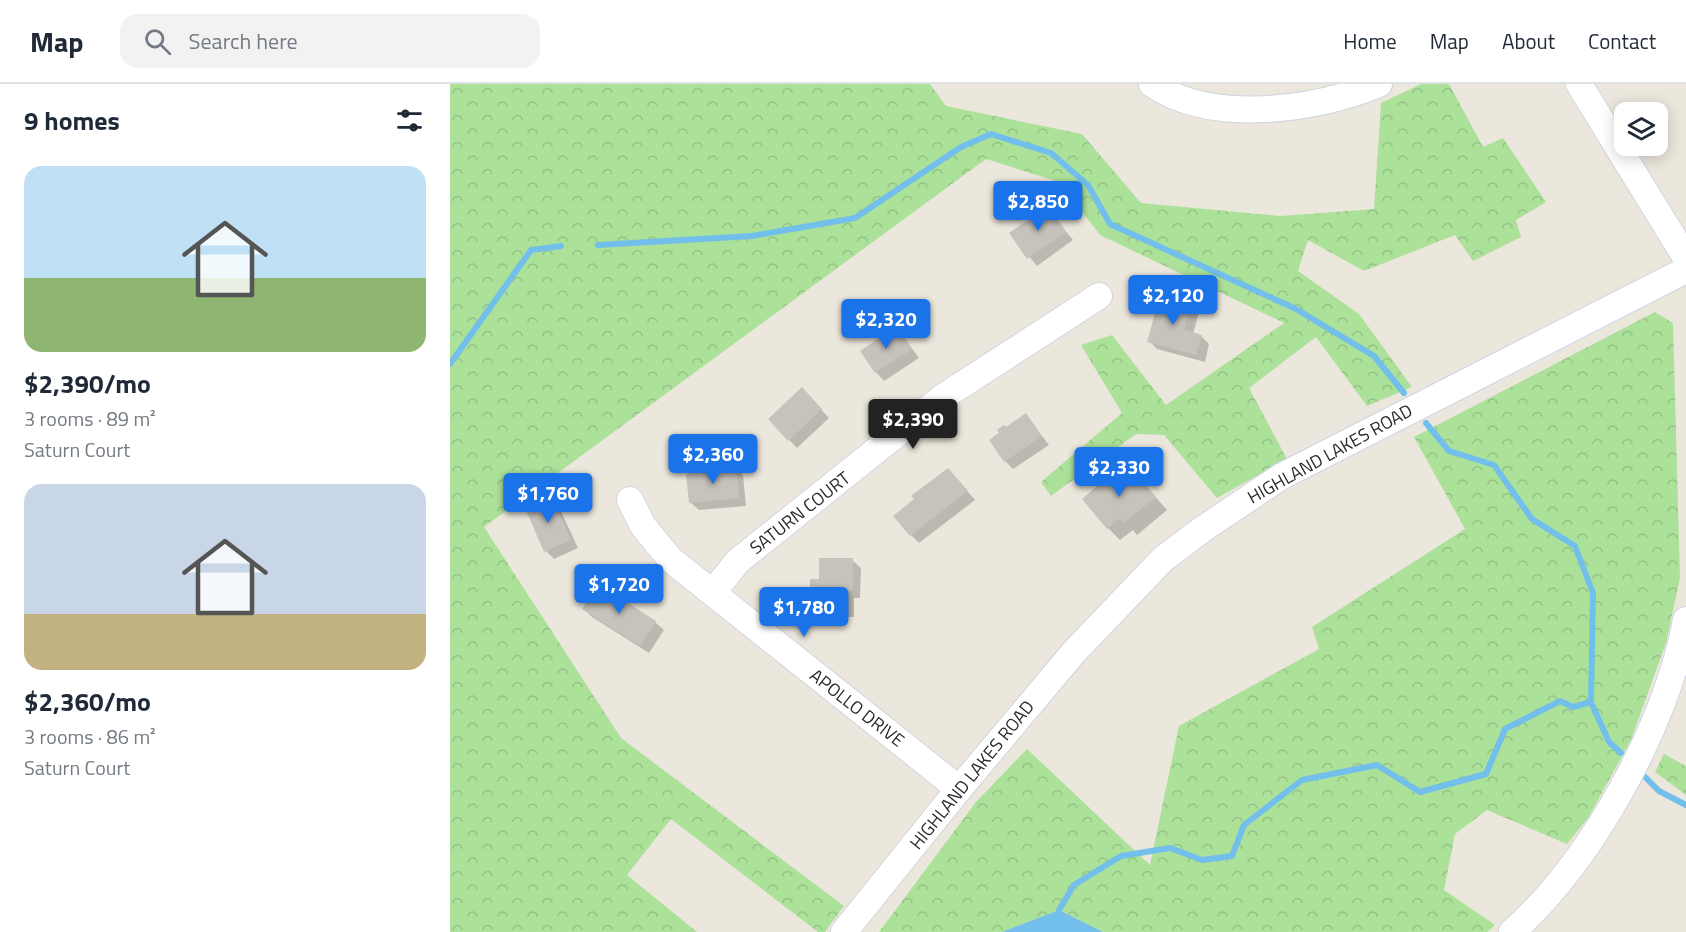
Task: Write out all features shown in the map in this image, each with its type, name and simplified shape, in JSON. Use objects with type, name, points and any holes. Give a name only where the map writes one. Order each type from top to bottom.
[{"type":"street","points":[[1152,84],[1167,94],[1199,104],[1249,109],[1302,106],[1357,93],[1379,84]]},
{"type":"street","points":[[1579,84],[1686,258]]},
{"type":"street","name":"HIGHLAND LAKES ROAD","points":[[844,932],[959,789],[1093,631],[1163,559],[1282,476],[1686,270]]},
{"type":"street","name":"SATURN COURT","points":[[712,592],[738,561],[943,397],[1099,296]]},
{"type":"street","name":"APOLLO DRIVE","points":[[630,500],[643,526],[662,551],[959,789]]},
{"type":"street","points":[[1512,932],[1541,907],[1603,820],[1643,748],[1680,651],[1686,620]]},
{"type":"green space","points":[[450,84],[930,84],[946,106],[1082,134],[1141,203],[1281,216],[1374,209],[1381,103],[1421,84],[1449,84],[1483,147],[1503,138],[1546,202],[1516,220],[1521,237],[1473,261],[1455,235],[1364,271],[1308,240],[1298,271],[1359,314],[1412,387],[1367,406],[1316,337],[1249,388],[1287,459],[1217,498],[1164,435],[1136,434],[1051,496],[1041,482],[1122,413],[1081,345],[1112,335],[1166,405],[1284,323],[1100,235],[1059,182],[986,159],[484,527],[621,738],[844,906],[825,932],[818,932],[671,819],[627,875],[697,932],[450,932]]},
{"type":"green space","points":[[1655,312],[1673,323],[1680,578],[1666,643],[1631,740],[1588,818],[1567,844],[1487,810],[1455,834],[1444,890],[1495,925],[1487,932],[1103,932],[1059,910],[1002,932],[879,932],[976,802],[1027,749],[1150,865],[1179,726],[1319,649],[1312,627],[1465,529],[1414,437]]},
{"type":"green space","points":[[1664,754],[1686,766],[1686,795],[1655,772]]},
{"type":"water","points":[[1059,910],[1103,932],[1002,932]]},
{"type":"building","points":[[1048,206],[1066,232],[1027,259],[1009,233]]},
{"type":"building","points":[[1160,294],[1191,303],[1184,330],[1202,335],[1196,355],[1147,342]]},
{"type":"building","points":[[897,326],[912,349],[875,373],[860,351]]},
{"type":"building","points":[[802,387],[822,409],[788,441],[768,419]]},
{"type":"building","points":[[1026,413],[1042,436],[1004,462],[989,440],[999,433],[997,430],[1004,425],[1006,427]]},
{"type":"building","points":[[736,465],[739,498],[689,503],[686,474]]},
{"type":"building","points":[[1130,466],[1156,497],[1124,523],[1120,518],[1107,529],[1082,499],[1103,481],[1107,485]]},
{"type":"building","points":[[948,468],[968,491],[910,536],[893,516],[914,499],[911,496]]},
{"type":"building","points":[[552,497],[571,540],[544,552],[525,508]]},
{"type":"building","points":[[819,558],[853,558],[853,591],[847,591],[846,610],[810,610],[810,579],[819,579]]},
{"type":"building","points":[[598,584],[656,621],[640,646],[582,609]]},
{"type":"waterway","points":[[598,245],[752,236],[855,218],[961,147],[991,134],[1051,153],[1088,185],[1110,224],[1296,309],[1374,356],[1404,393]]},
{"type":"waterway","points":[[450,364],[531,250],[561,246]]},
{"type":"waterway","points":[[1426,423],[1449,451],[1494,465],[1532,519],[1575,546],[1593,593],[1591,702],[1609,742],[1621,753]]},
{"type":"waterway","points":[[1059,910],[1074,885],[1121,856],[1170,848],[1202,860],[1232,856],[1244,825],[1302,780],[1377,765],[1420,792],[1486,774],[1505,729],[1560,701],[1573,707],[1591,702]]},
{"type":"waterway","points":[[1645,777],[1659,791],[1686,805]]}]
